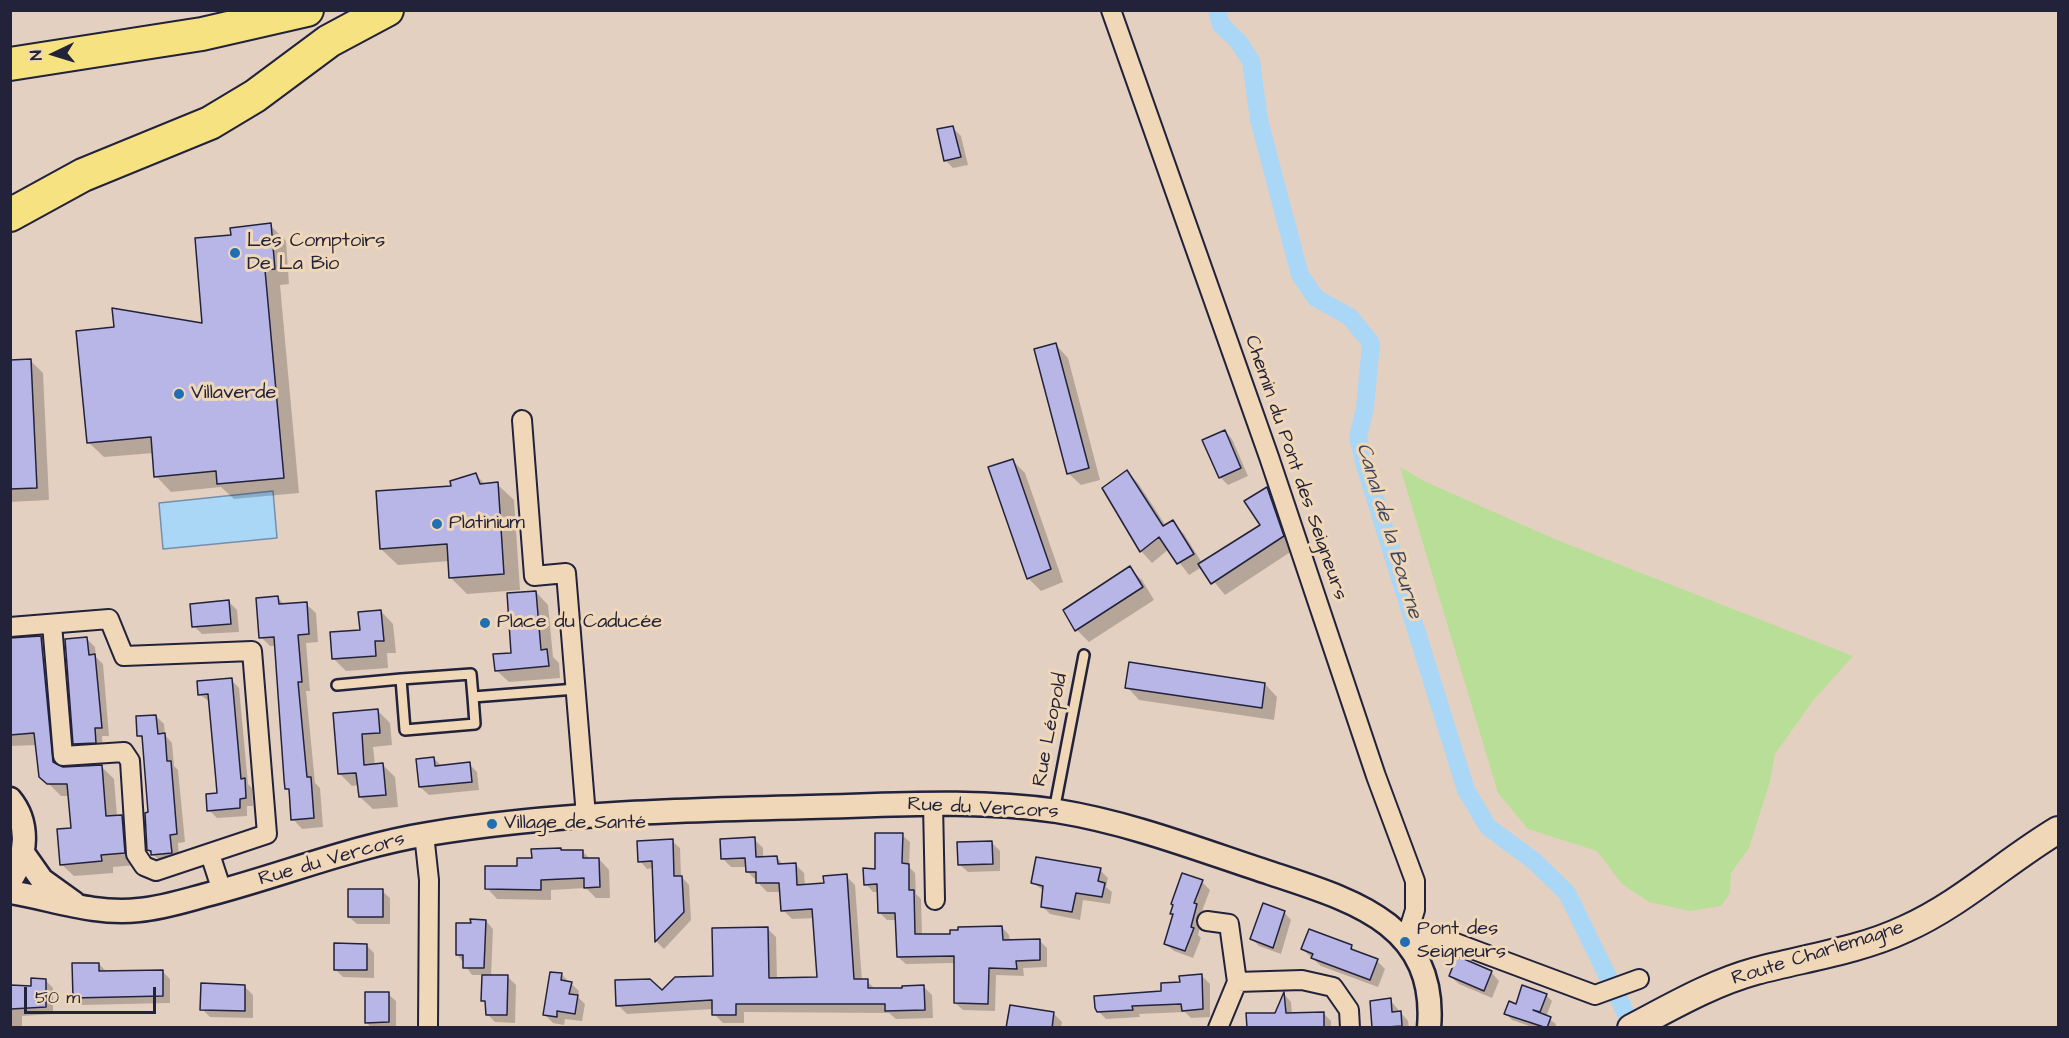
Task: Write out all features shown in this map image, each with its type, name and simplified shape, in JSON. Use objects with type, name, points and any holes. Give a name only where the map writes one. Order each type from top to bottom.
[{"type":"highway","points":[[10,64],[202,34],[307,10]]},
{"type":"highway","points":[[10,216],[83,175],[210,123],[255,96],[329,40],[387,10]]},
{"type":"main road","name":"Route Charlemagne","points":[[1631,1028],[1720,984],[1754,972],[1831,954],[1903,930],[1934,915],[2058,830]]},
{"type":"street","name":"Chemin du Pont des Seigneurs","points":[[1111,10],[1269,457],[1376,776],[1415,880],[1415,910],[1405,942]]},
{"type":"street","points":[[522,420],[534,576],[566,573],[586,816]]},
{"type":"street","points":[[10,627],[109,619],[124,656],[252,651],[267,834],[156,871],[144,866],[136,854],[130,761],[124,752],[63,756],[52,624]]},
{"type":"street","points":[[10,799],[22,819],[25,836],[23,853],[10,881]]},
{"type":"street","name":"Rue du Vercors","points":[[10,892],[81,907],[111,911],[139,910],[222,891],[356,851],[424,834],[492,824],[586,816],[933,804],[1054,811],[1133,828],[1322,890],[1377,915],[1405,942],[1426,975],[1431,1010],[1430,1028]]},
{"type":"street","points":[[933,804],[935,900]]},
{"type":"street","points":[[424,834],[429,880],[428,1028]]},
{"type":"street","name":"Rue du Vercors","points":[[23,853],[42,880],[58,894],[81,907]]},
{"type":"street","points":[[210,854],[222,891]]},
{"type":"street","points":[[1207,921],[1229,924],[1237,982],[1218,1028]]},
{"type":"street","points":[[1405,942],[1426,936],[1445,939],[1595,995],[1639,980]]},
{"type":"street","points":[[1237,982],[1302,980],[1333,987],[1349,1010],[1350,1028]]},
{"type":"lane","name":"Rue Léopold","points":[[1054,811],[1084,655]]},
{"type":"lane","points":[[338,685],[401,679],[471,674],[475,724],[405,730],[401,679]]},
{"type":"lane","points":[[473,697],[576,689]]},
{"type":"green space","points":[[1400,467],[1424,481],[1557,540],[1853,656],[1812,702],[1775,754],[1770,781],[1749,848],[1731,873],[1730,893],[1721,906],[1690,911],[1649,902],[1622,884],[1597,851],[1528,829],[1498,793]]},
{"type":"water","points":[[273,491],[277,538],[163,549],[159,503]]},
{"type":"building","points":[[953,126],[961,157],[944,161],[937,129]]},
{"type":"building","name":"Villaverde","points":[[271,223],[275,269],[265,270],[284,478],[217,484],[216,471],[154,477],[151,437],[87,443],[76,331],[114,327],[112,308],[202,323],[195,238],[231,235],[230,228]]},
{"type":"building","points":[[1056,343],[1089,468],[1067,474],[1034,349]]},
{"type":"building","points":[[31,359],[37,488],[10,489],[10,360]]},
{"type":"building","points":[[1225,430],[1241,468],[1219,478],[1202,440]]},
{"type":"building","points":[[1013,459],[1051,569],[1027,579],[988,467]]},
{"type":"building","points":[[1127,470],[1163,526],[1173,520],[1194,554],[1177,564],[1159,537],[1140,552],[1102,488]]},
{"type":"building","name":"Platinium","points":[[476,473],[480,484],[498,482],[504,574],[449,578],[447,544],[380,549],[376,491],[451,486],[450,481]]},
{"type":"building","points":[[1267,487],[1284,536],[1211,584],[1198,564],[1260,525],[1244,501]]},
{"type":"building","points":[[1130,566],[1143,587],[1075,631],[1063,610]]},
{"type":"building","points":[[536,591],[541,650],[547,649],[549,666],[495,671],[493,654],[511,653],[507,593]]},
{"type":"building","points":[[278,596],[279,604],[307,602],[309,634],[298,635],[302,682],[298,682],[307,777],[311,777],[314,818],[291,820],[289,789],[285,789],[284,779],[274,637],[259,638],[256,598]]},
{"type":"building","points":[[229,600],[231,624],[192,627],[190,604]]},
{"type":"building","points":[[381,610],[384,641],[375,641],[376,656],[332,659],[330,632],[360,630],[358,612]]},
{"type":"building","points":[[41,636],[53,762],[63,767],[102,765],[106,816],[122,815],[125,853],[101,855],[102,861],[60,865],[57,829],[71,828],[67,784],[47,784],[39,777],[34,733],[10,735],[10,638]]},
{"type":"building","points":[[87,637],[89,655],[95,654],[102,728],[95,728],[96,743],[73,744],[65,639]]},
{"type":"building","points":[[1129,662],[1265,683],[1262,708],[1125,688]]},
{"type":"building","points":[[232,678],[241,779],[245,778],[246,798],[240,799],[240,808],[207,811],[206,794],[217,793],[208,694],[198,695],[197,681]]},
{"type":"building","points":[[378,709],[380,733],[362,734],[364,765],[383,763],[386,795],[359,797],[356,773],[338,774],[333,713]]},
{"type":"building","points":[[156,715],[158,734],[165,733],[167,761],[171,761],[177,834],[170,835],[172,853],[151,855],[151,851],[147,850],[145,813],[148,812],[142,736],[137,736],[136,716]]},
{"type":"building","points":[[434,757],[435,766],[470,762],[472,782],[419,787],[416,759]]},
{"type":"building","points":[[875,833],[903,833],[902,863],[909,864],[909,890],[914,890],[915,934],[950,934],[950,930],[958,930],[958,927],[1002,926],[1003,940],[1040,939],[1040,960],[1016,961],[1017,969],[989,968],[988,1004],[954,1003],[954,956],[897,957],[895,913],[878,913],[877,884],[864,885],[863,868],[875,869]]},
{"type":"building","points":[[755,837],[756,857],[777,856],[778,864],[796,863],[797,885],[824,883],[823,876],[847,874],[854,979],[868,979],[868,988],[902,988],[902,986],[924,985],[925,1010],[885,1011],[885,1004],[736,1004],[736,1015],[712,1015],[712,1000],[616,1006],[615,980],[650,979],[662,990],[675,977],[713,976],[712,928],[768,927],[769,978],[817,977],[812,909],[781,911],[779,883],[756,883],[756,872],[746,872],[745,858],[721,859],[720,839]]},
{"type":"building","points":[[673,839],[674,876],[682,876],[684,912],[655,942],[652,861],[638,862],[637,841]]},
{"type":"building","points":[[992,841],[993,864],[958,865],[957,842]]},
{"type":"building","points":[[561,848],[561,850],[583,850],[583,858],[599,858],[600,887],[584,888],[584,878],[541,880],[541,890],[485,889],[485,866],[517,866],[517,858],[532,858],[531,849]]},
{"type":"building","points":[[1036,857],[1101,868],[1098,881],[1105,883],[1102,897],[1076,893],[1072,912],[1041,907],[1043,886],[1031,883]]},
{"type":"building","points":[[1182,873],[1203,880],[1194,903],[1197,904],[1191,927],[1194,928],[1185,951],[1164,944],[1173,914],[1170,914],[1173,905],[1171,904]]},
{"type":"building","points":[[348,889],[383,889],[383,917],[348,917]]},
{"type":"building","points":[[1263,903],[1285,911],[1273,948],[1250,939]]},
{"type":"building","points":[[470,919],[486,920],[484,968],[463,968],[463,955],[456,955],[456,923],[471,923]]},
{"type":"building","points":[[1309,929],[1352,945],[1351,949],[1378,959],[1370,980],[1311,958],[1313,954],[1301,949]]},
{"type":"building","points":[[334,943],[367,944],[367,970],[334,970]]},
{"type":"building","points":[[1457,956],[1492,971],[1484,991],[1449,976]]},
{"type":"building","points":[[72,963],[99,963],[99,971],[163,970],[163,996],[73,998]]},
{"type":"building","points":[[550,972],[562,973],[561,980],[572,982],[569,994],[578,995],[575,1014],[557,1011],[557,1017],[543,1015]]},
{"type":"building","points":[[1202,974],[1203,1009],[1182,1011],[1181,1004],[1132,1006],[1133,1010],[1097,1012],[1095,1008],[1094,996],[1161,991],[1161,983],[1180,982],[1179,976]]},
{"type":"building","points":[[482,975],[508,975],[507,1015],[486,1015],[485,1001],[481,1001]]},
{"type":"building","points":[[31,978],[46,979],[46,1007],[11,1009],[11,985],[31,986]]},
{"type":"building","points":[[201,983],[245,985],[245,1011],[200,1010]]},
{"type":"building","points":[[1522,985],[1547,994],[1540,1012],[1533,1010],[1551,1017],[1547,1028],[1504,1014],[1509,1001],[1516,1004]]},
{"type":"building","points":[[365,992],[389,992],[389,1022],[365,1023]]},
{"type":"building","points":[[1284,992],[1286,1013],[1324,1012],[1324,1028],[1247,1028],[1246,1013],[1275,1013]]},
{"type":"building","points":[[1391,998],[1392,1012],[1401,1011],[1402,1026],[1372,1028],[1370,1001]]},
{"type":"building","points":[[1010,1005],[1054,1012],[1052,1028],[1006,1028]]},
{"type":"waterway","name":"Canal de la Bourne","points":[[1217,10],[1221,25],[1238,41],[1251,61],[1259,120],[1300,275],[1316,298],[1350,317],[1371,343],[1365,408],[1358,437],[1466,790],[1488,827],[1534,861],[1567,893],[1633,1028]]},
{"type":"place","name":"Les Comptoirs De La Bio","points":[[235,253]]},
{"type":"place","name":"Villaverde","points":[[179,394]]},
{"type":"place","name":"Platinium","points":[[437,524]]},
{"type":"place","name":"Place du Caducée","points":[[485,623]]},
{"type":"place","name":"Village de Santé","points":[[492,824]]},
{"type":"place","name":"Pont des Seigneurs","points":[[1405,942]]}]
